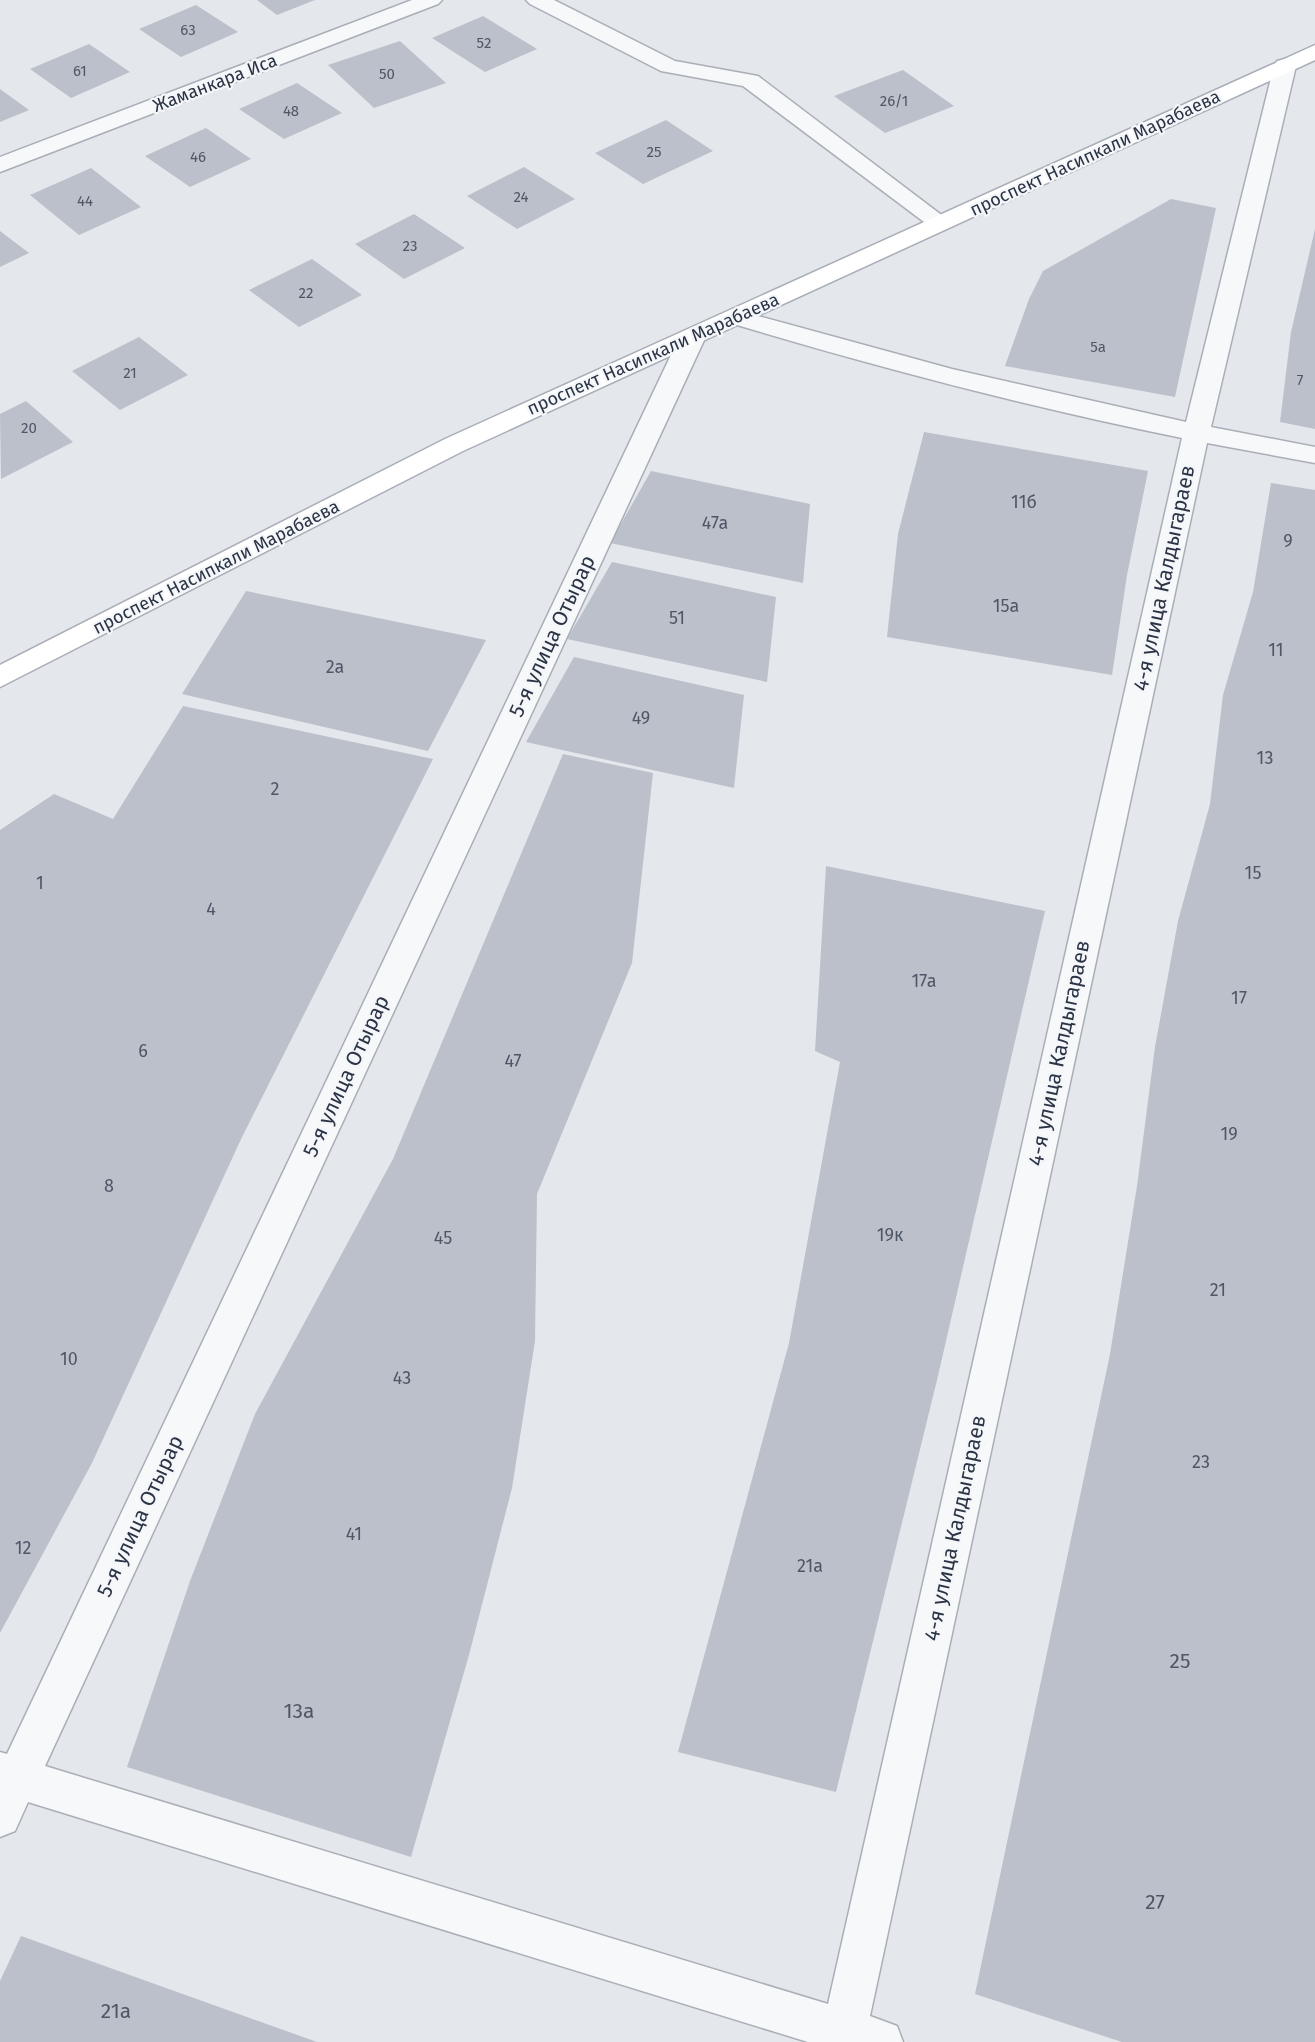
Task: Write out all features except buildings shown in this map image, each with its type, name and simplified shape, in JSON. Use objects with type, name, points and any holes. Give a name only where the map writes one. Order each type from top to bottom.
[{"type":"main road","name":"проспект Насипкали Марабаева","points":[[0,677],[454,445],[1315,52]]},
{"type":"street","name":"Жаманкара Иса","points":[[0,165],[431,0]]},
{"type":"street","points":[[537,0],[669,66],[750,81],[940,223]]},
{"type":"street","name":"4-я улица Калдыгараев","points":[[856,2038],[1196,433],[1285,66]]},
{"type":"street","points":[[736,317],[838,349],[1196,433],[1315,455]]},
{"type":"street","name":"5-я улица Отырар","points":[[0,1816],[9,1775],[693,336]]},
{"type":"street","points":[[9,1775],[856,2038]]}]
